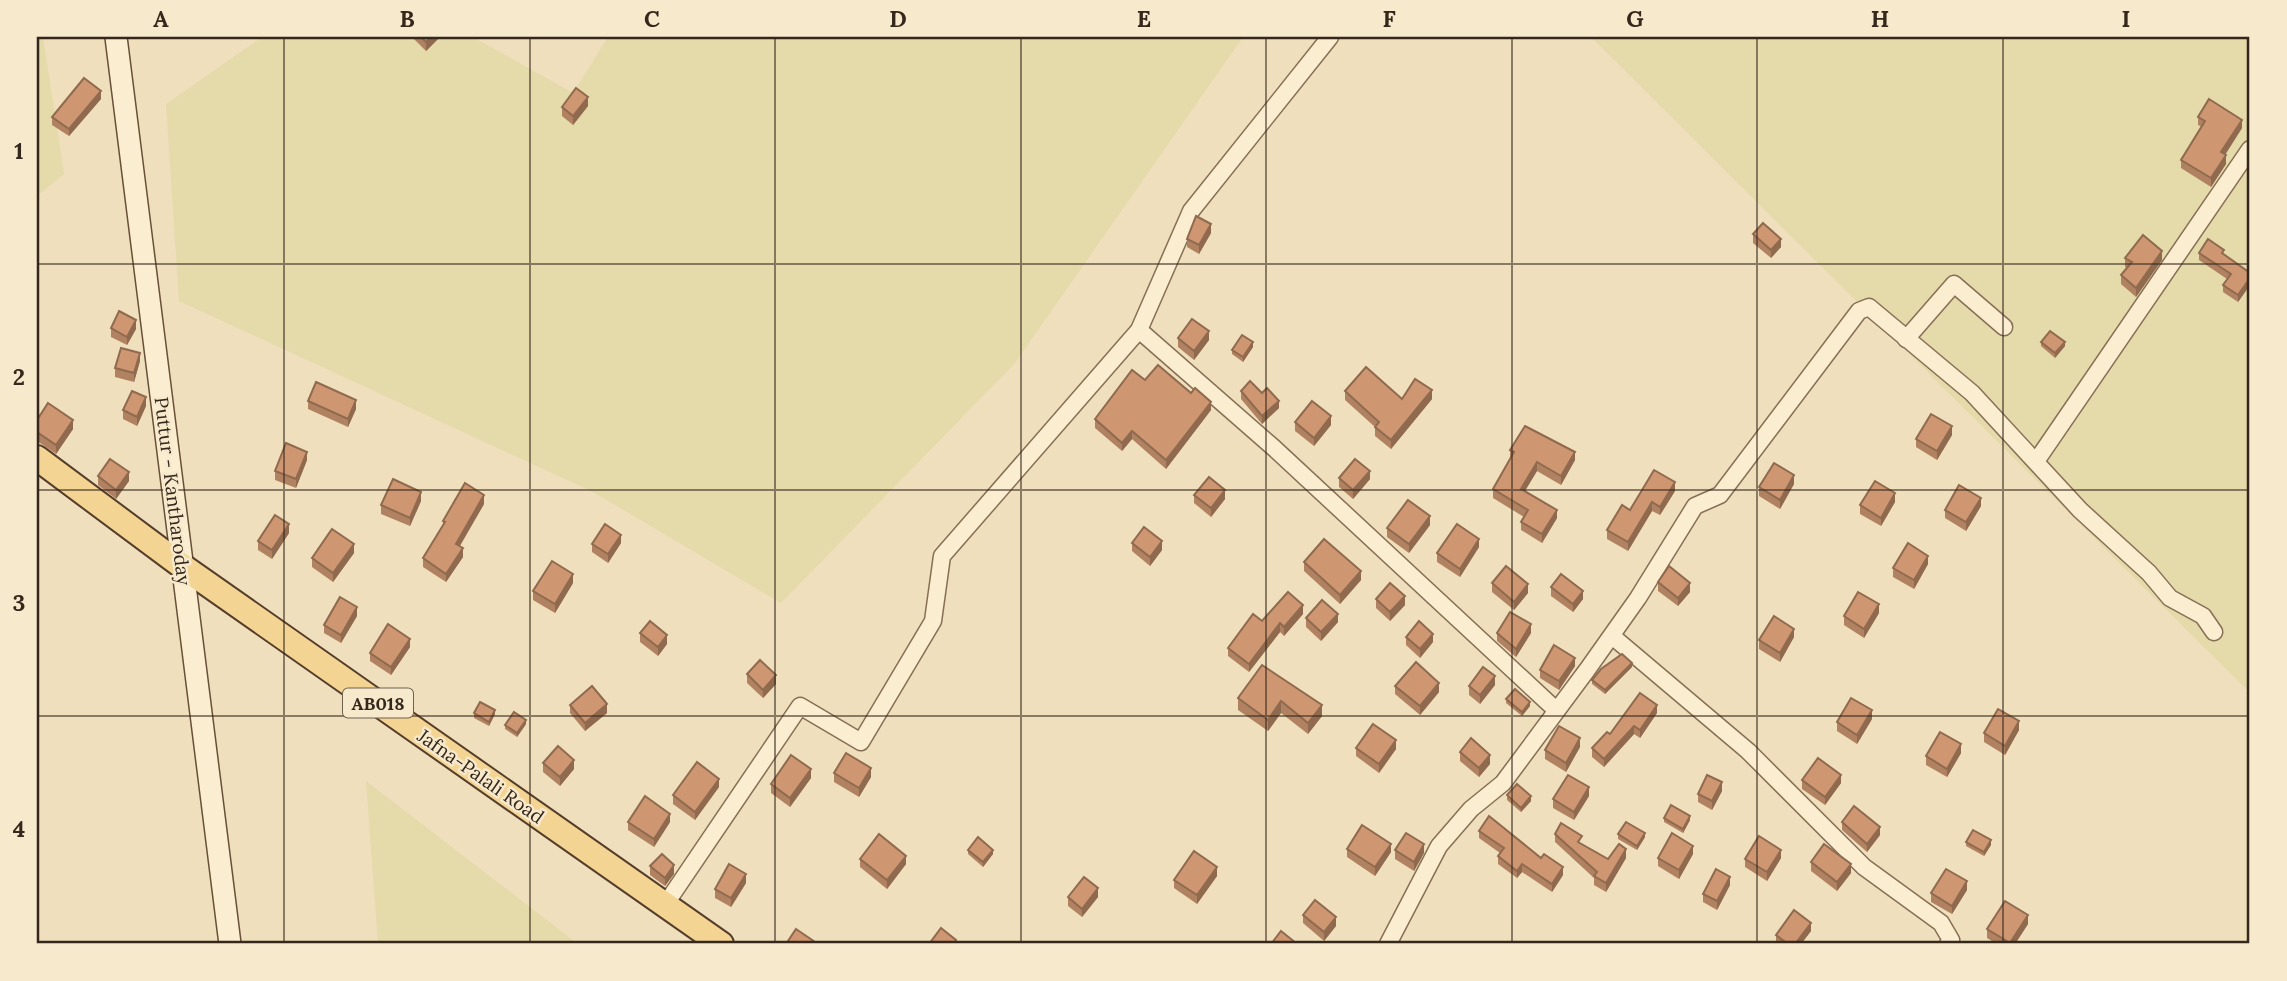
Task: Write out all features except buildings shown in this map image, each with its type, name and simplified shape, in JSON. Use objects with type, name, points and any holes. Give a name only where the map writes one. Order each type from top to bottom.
[{"type":"main road","name":"Puttur - Kantharoday","points":[[116,37],[230,944]]},
{"type":"main road","name":"Jafna-Palali Road","points":[[37,458],[182,566],[721,944]]},
{"type":"street","points":[[665,905],[800,706],[860,742],[933,621],[942,556],[1139,330],[1191,211],[1330,37]]},
{"type":"street","points":[[2037,460],[2250,149]]},
{"type":"street","points":[[1906,339],[1954,284],[2004,327]]},
{"type":"street","points":[[1388,944],[1440,846],[1471,809],[1503,783],[1612,636],[1695,506],[1720,495],[1859,311],[1869,307],[1972,393],[2037,460],[2080,510],[2149,573],[2170,598],[2203,616],[2214,632]]},
{"type":"street","points":[[1139,330],[1274,448],[1556,710]]},
{"type":"street","points":[[1612,636],[1748,751],[1864,867],[1941,923],[1951,940],[1948,944]]},
{"type":"shaded area","points":[[37,37],[43,37],[64,174],[37,196]]},
{"type":"shaded area","points":[[262,37],[473,37],[573,93],[608,37],[1243,37],[1015,363],[781,603],[593,492],[179,301],[166,104]]},
{"type":"shaded area","points":[[1591,37],[2250,37],[2250,693]]},
{"type":"shaded area","points":[[366,781],[578,944],[378,944]]}]
